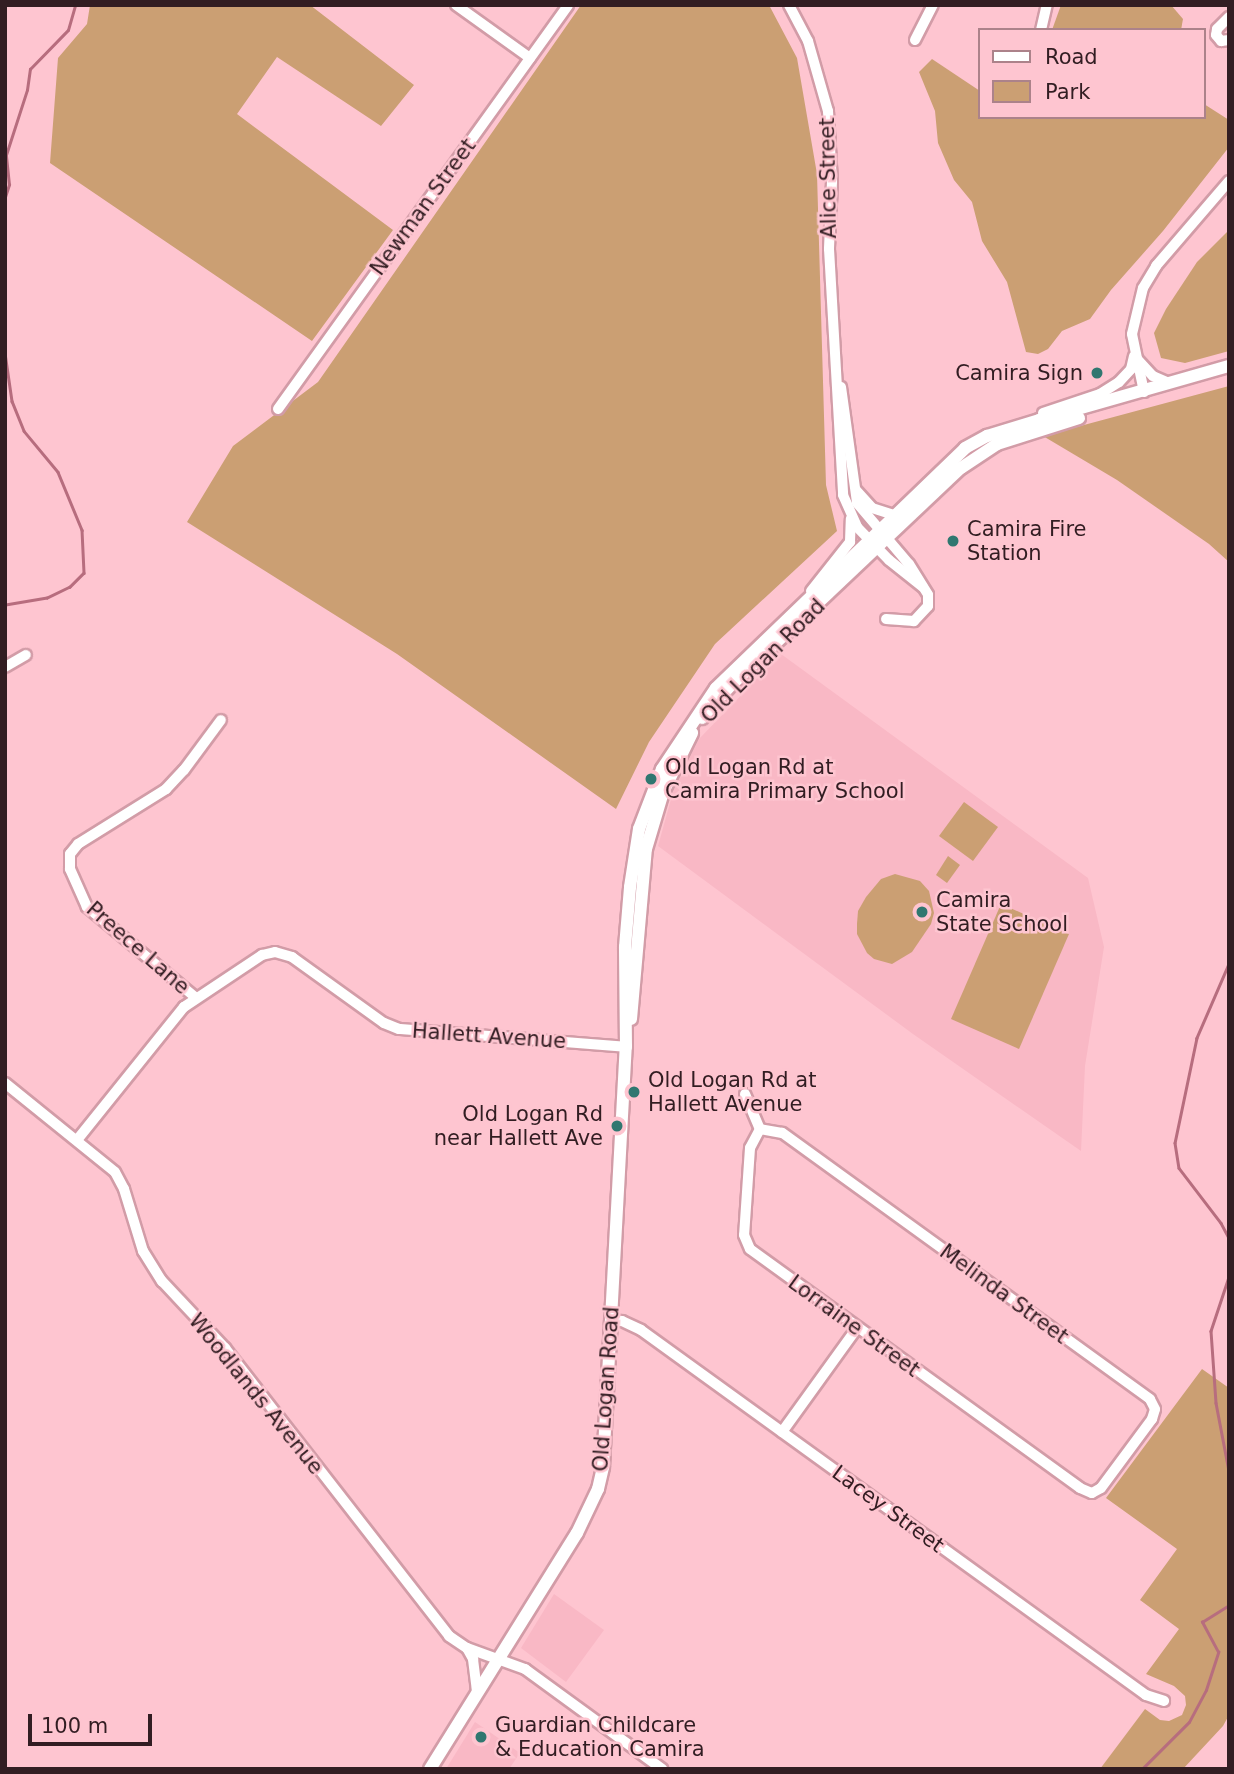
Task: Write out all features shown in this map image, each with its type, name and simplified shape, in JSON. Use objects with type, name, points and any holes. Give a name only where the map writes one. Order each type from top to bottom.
[{"type":"main road","points":[[878,539],[894,515],[965,448],[987,436],[1229,366]]},
{"type":"main road","points":[[878,539],[980,454],[997,444],[1133,401],[1144,392]]},
{"type":"main road","name":"Old Logan Road","points":[[430,1769],[577,1533],[598,1489],[603,1467],[626,1047],[625,947],[637,836],[653,788],[706,699],[804,600],[878,539]]},
{"type":"main road","name":"Old Logan Road","points":[[626,1047],[634,1002],[638,911],[646,849],[663,792],[690,737],[703,716],[729,688],[878,539]]},
{"type":"street","points":[[456,5],[530,58]]},
{"type":"street","name":"Newman Street","points":[[278,409],[568,5]]},
{"type":"street","name":"Alice Street","points":[[789,5],[807,41],[828,111],[832,182],[829,248],[841,477],[851,514],[878,539]]},
{"type":"street","points":[[915,40],[933,5]]},
{"type":"street","points":[[1041,28],[1047,5]]},
{"type":"street","points":[[1229,17],[1217,29],[1216,35],[1221,41],[1229,40]]},
{"type":"street","points":[[1144,392],[1135,356],[1132,327],[1143,288],[1156,266],[1229,181]]},
{"type":"street","points":[[1135,356],[1153,376],[1172,384]]},
{"type":"street","points":[[987,436],[1100,394],[1124,379],[1135,356]]},
{"type":"street","name":"Alice Street","points":[[836,359],[845,410],[852,484],[857,503],[878,539]]},
{"type":"street","points":[[852,484],[872,508],[894,515]]},
{"type":"street","name":"Old Logan Road","points":[[804,600],[850,542],[851,514]]},
{"type":"street","points":[[878,539],[928,595],[928,606],[914,621],[886,619]]},
{"type":"street","points":[[5,667],[26,655]]},
{"type":"street","name":"Preece Lane","points":[[195,998],[87,907],[70,869],[70,854],[78,844],[166,789],[221,720]]},
{"type":"street","name":"Hallett Avenue","points":[[77,1140],[170,1022],[195,998],[262,954],[275,951],[292,957],[384,1023],[399,1029],[626,1047]]},
{"type":"street","name":"Woodlands Avenue","points":[[5,1083],[115,1172],[124,1189],[143,1251],[162,1281],[225,1348],[449,1636],[467,1648],[500,1658],[534,1675],[662,1769]]},
{"type":"street","points":[[745,1094],[760,1129]]},
{"type":"street","name":"Lorraine Street","points":[[760,1129],[750,1148],[744,1235],[750,1249],[1080,1488],[1092,1493]]},
{"type":"street","name":"Melinda Street","points":[[760,1129],[782,1133],[1150,1399],[1155,1409],[1152,1419],[1101,1488],[1092,1493]]},
{"type":"street","name":"Lacey Street","points":[[611,1320],[622,1321],[641,1330],[1146,1695],[1164,1701]]},
{"type":"street","points":[[782,1432],[857,1328]]},
{"type":"street","points":[[467,1648],[473,1660],[477,1694]]},
{"type":"shaded area","name":"Camira State School","points":[[781,654],[1088,878],[1104,947],[1085,1066],[1081,1151],[913,1034],[658,846],[673,792],[699,739]]},
{"type":"shaded area","points":[[554,1594],[604,1630],[566,1682],[521,1648]]},
{"type":"shaded area","name":"Guardian Childcare & Education Camira","points":[[475,1722],[520,1753],[509,1769],[446,1769]]},
{"type":"green space","points":[[90,5],[310,5],[414,85],[381,126],[277,57],[237,114],[393,230],[312,341],[50,163],[58,58],[87,24]]},
{"type":"green space","points":[[581,5],[769,5],[797,58],[817,174],[826,485],[837,531],[715,644],[649,742],[616,809],[397,654],[187,522],[233,446],[318,382]]},
{"type":"green space","points":[[1061,5],[1171,5],[1183,19],[1181,28],[1053,28]]},
{"type":"green space","points":[[932,59],[978,90],[978,119],[1206,119],[1206,105],[1229,120],[1229,147],[1090,319],[1062,331],[1048,349],[1038,354],[1026,352],[1007,282],[982,241],[972,202],[954,180],[938,143],[935,111],[919,72]]},
{"type":"green space","points":[[1229,230],[1229,351],[1185,363],[1161,358],[1154,333],[1166,309],[1197,262]]},
{"type":"green space","points":[[1229,386],[1229,562],[1209,544],[1117,480],[1043,436]]},
{"type":"green space","points":[[964,802],[998,827],[973,861],[939,836]]},
{"type":"green space","points":[[948,856],[960,865],[947,883],[936,875]]},
{"type":"green space","points":[[895,874],[920,881],[929,891],[934,913],[931,924],[912,952],[892,964],[874,959],[867,953],[857,934],[857,924],[858,911],[866,897],[881,879]]},
{"type":"green space","points":[[1001,904],[1069,934],[1019,1049],[951,1019]]},
{"type":"green space","points":[[1202,1369],[1229,1388],[1229,1715],[1223,1726],[1183,1769],[1100,1769],[1145,1709],[1160,1720],[1169,1721],[1182,1715],[1186,1705],[1185,1696],[1174,1686],[1146,1674],[1179,1629],[1140,1600],[1177,1549],[1106,1498]]},
{"type":"waterway","points":[[5,197],[9,185],[6,155],[27,90],[30,69],[68,30],[75,5]]},
{"type":"waterway","points":[[5,353],[12,401],[24,431],[58,472],[82,530],[84,573],[70,587],[47,598],[5,605]]},
{"type":"waterway","points":[[1229,964],[1197,1038],[1175,1143],[1179,1168],[1221,1223],[1229,1238]]},
{"type":"waterway","points":[[1229,1277],[1211,1331],[1216,1403],[1229,1471]]},
{"type":"waterway","points":[[1142,1769],[1189,1722],[1206,1690],[1218,1652],[1202,1622],[1229,1605]]},
{"type":"place","name":"Camira Sign","points":[[1097,373]]},
{"type":"place","name":"Camira Fire Station","points":[[953,541]]},
{"type":"place","name":"Old Logan Rd at Camira Primary School","points":[[651,779]]},
{"type":"place","name":"Camira State School","points":[[922,912]]},
{"type":"place","name":"Old Logan Rd at Hallett Avenue","points":[[634,1092]]},
{"type":"place","name":"Old Logan Rd near Hallett Ave","points":[[617,1126]]},
{"type":"place","name":"Guardian Childcare & Education Camira","points":[[481,1737]]}]
